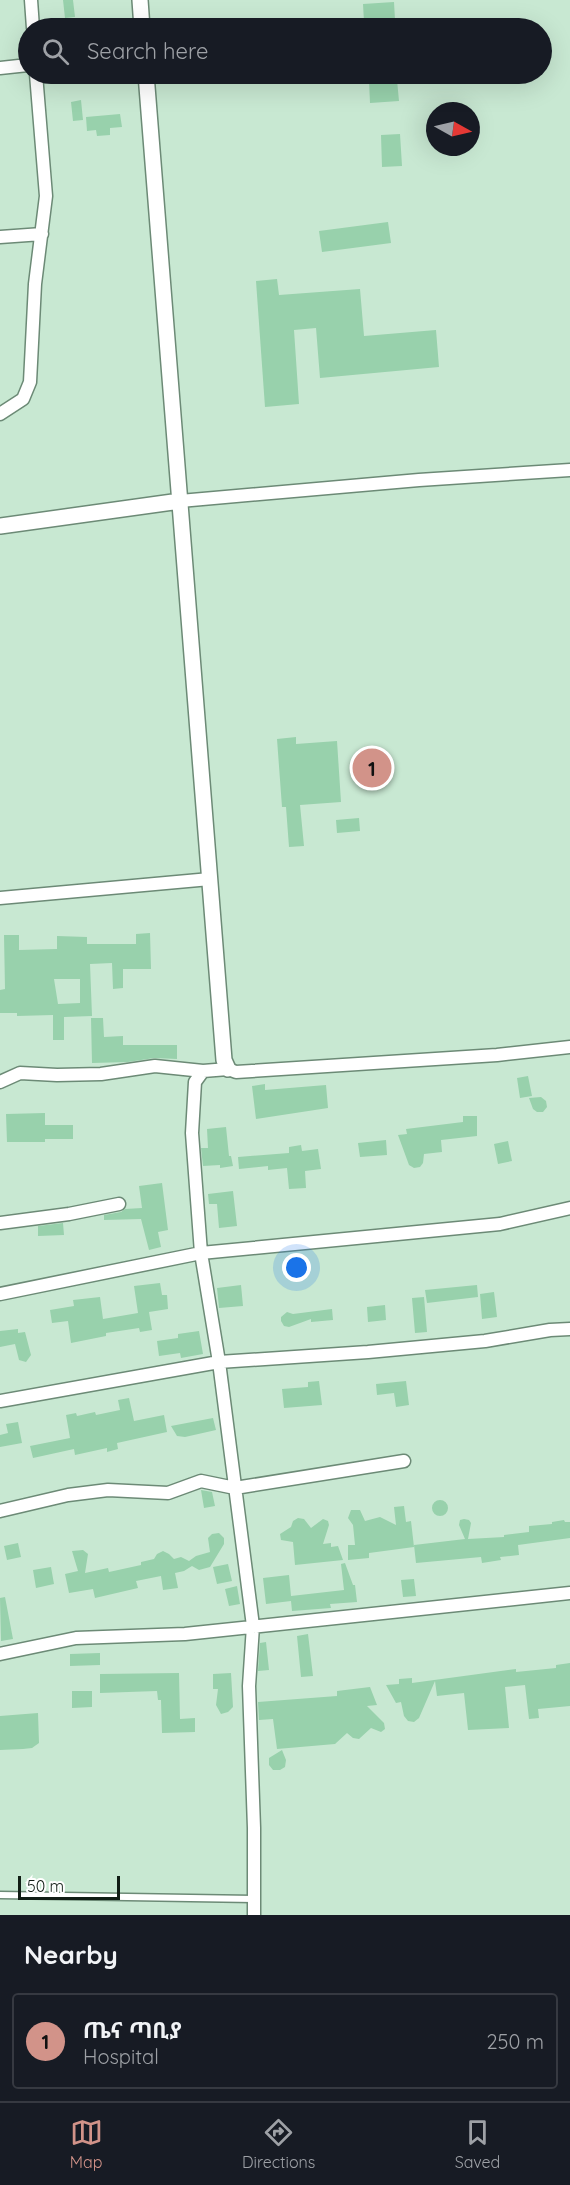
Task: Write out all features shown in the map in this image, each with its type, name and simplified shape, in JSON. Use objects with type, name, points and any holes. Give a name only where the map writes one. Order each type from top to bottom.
[{"type":"street","points":[[31,0],[32,18]]},
{"type":"street","points":[[140,0],[141,18]]},
{"type":"street","points":[[0,68],[18,66]]},
{"type":"street","points":[[0,414],[23,399],[30,382],[35,284],[46,196],[37,84]]},
{"type":"street","points":[[147,84],[224,1060],[228,1069]]},
{"type":"street","points":[[0,237],[42,234]]},
{"type":"street","points":[[0,526],[180,501],[419,480],[570,470]]},
{"type":"street","points":[[0,897],[210,879]]},
{"type":"street","points":[[0,1082],[21,1073],[101,1074],[155,1066],[203,1071],[228,1069],[236,1072],[497,1055],[570,1047]]},
{"type":"street","points":[[203,1071],[195,1082],[192,1133],[201,1253],[219,1362],[253,1626],[249,1686],[254,1828],[254,1915]]},
{"type":"street","points":[[0,1223],[69,1214],[119,1204]]},
{"type":"street","points":[[0,1294],[201,1253],[500,1224],[570,1208]]},
{"type":"street","points":[[0,1401],[219,1362],[485,1341],[550,1330],[570,1329]]},
{"type":"street","points":[[0,1511],[108,1490],[168,1493],[201,1481],[235,1488],[404,1461]]},
{"type":"street","points":[[0,1654],[76,1638],[185,1634],[570,1593]]},
{"type":"lane","points":[[0,1895],[254,1899]]},
{"type":"building","points":[[63,0],[73,0],[75,17],[65,18]]},
{"type":"building","points":[[394,2],[395,18],[364,18],[363,4]]},
{"type":"building","points":[[369,84],[397,84],[399,101],[370,103]]},
{"type":"building","points":[[81,100],[83,120],[73,121],[71,102]]},
{"type":"building","points":[[120,114],[122,127],[110,128],[110,135],[97,136],[96,130],[87,131],[86,117]]},
{"type":"building","points":[[400,134],[402,166],[382,167],[381,135]]},
{"type":"building","points":[[388,222],[391,243],[322,252],[319,231]]},
{"type":"building","points":[[277,279],[279,295],[360,289],[364,336],[436,330],[439,367],[320,378],[316,328],[294,330],[299,404],[265,407],[256,281]]},
{"type":"building","points":[[296,737],[296,744],[337,741],[341,802],[300,805],[304,846],[289,847],[286,807],[282,807],[277,739]]},
{"type":"building","points":[[359,818],[360,831],[337,833],[336,820]]},
{"type":"building","points":[[150,933],[151,969],[123,969],[123,988],[113,989],[112,963],[90,964],[92,1016],[64,1017],[64,1040],[53,1040],[53,1015],[17,1016],[17,1013],[0,1013],[0,990],[5,989],[4,935],[19,935],[19,950],[57,949],[57,936],[87,937],[87,944],[136,944],[136,934]],"holes":[[[54,979],[80,979],[80,1003],[58,1004]]]},
{"type":"building","points":[[91,1018],[103,1018],[104,1037],[123,1036],[123,1045],[177,1045],[177,1059],[154,1058],[128,1062],[92,1063]]},
{"type":"building","points":[[528,1076],[532,1096],[520,1098],[517,1078]]},
{"type":"building","points":[[265,1084],[265,1090],[326,1085],[328,1108],[256,1119],[252,1086]]},
{"type":"building","points":[[541,1097],[546,1101],[547,1107],[543,1112],[537,1112],[533,1109],[529,1098]]},
{"type":"building","points":[[45,1113],[45,1125],[73,1125],[73,1139],[7,1142],[6,1114]]},
{"type":"building","points":[[463,1116],[477,1116],[477,1136],[441,1140],[442,1152],[424,1154],[420,1167],[414,1168],[409,1165],[398,1135],[407,1134],[406,1129],[463,1122]]},
{"type":"building","points":[[226,1127],[229,1156],[231,1156],[233,1166],[220,1168],[220,1165],[203,1166],[201,1148],[208,1148],[207,1129]]},
{"type":"building","points":[[386,1140],[387,1155],[360,1157],[358,1143]]},
{"type":"building","points":[[508,1141],[512,1161],[498,1164],[494,1144]]},
{"type":"building","points":[[301,1145],[302,1151],[318,1149],[321,1169],[305,1171],[306,1188],[289,1189],[287,1168],[268,1170],[268,1166],[239,1169],[238,1157],[289,1153],[289,1147]]},
{"type":"building","points":[[162,1183],[168,1230],[158,1232],[161,1247],[149,1250],[141,1219],[104,1220],[104,1215],[125,1209],[142,1208],[139,1186]]},
{"type":"building","points":[[233,1191],[237,1226],[219,1228],[217,1204],[209,1204],[208,1194]]},
{"type":"building","points":[[63,1223],[64,1235],[38,1236],[38,1226]]},
{"type":"building","points":[[160,1283],[162,1295],[167,1295],[168,1309],[149,1312],[152,1330],[140,1332],[139,1328],[106,1333],[106,1336],[71,1343],[68,1321],[52,1323],[50,1310],[74,1306],[73,1300],[100,1297],[103,1319],[138,1313],[134,1286]]},
{"type":"building","points":[[241,1285],[243,1306],[219,1308],[217,1288]]},
{"type":"building","points":[[477,1285],[478,1297],[427,1303],[425,1290]]},
{"type":"building","points":[[494,1292],[497,1317],[482,1319],[480,1294]]},
{"type":"building","points":[[424,1297],[427,1332],[415,1333],[412,1298]]},
{"type":"building","points":[[385,1305],[386,1320],[368,1322],[367,1307]]},
{"type":"building","points":[[332,1309],[333,1320],[311,1322],[311,1319],[289,1327],[284,1326],[281,1321],[281,1317],[287,1312],[293,1314]]},
{"type":"building","points":[[18,1329],[18,1333],[25,1332],[31,1355],[26,1362],[19,1360],[15,1344],[0,1347],[0,1331]]},
{"type":"building","points":[[199,1331],[203,1354],[181,1358],[180,1353],[159,1356],[157,1341],[178,1338],[178,1334]]},
{"type":"building","points":[[319,1381],[322,1405],[284,1408],[282,1389],[308,1387],[308,1382]]},
{"type":"building","points":[[406,1381],[409,1405],[396,1407],[394,1393],[377,1395],[376,1384]]},
{"type":"building","points":[[129,1398],[134,1421],[164,1415],[167,1432],[117,1443],[118,1449],[107,1452],[107,1448],[75,1455],[74,1449],[33,1458],[30,1446],[70,1438],[66,1415],[76,1413],[77,1416],[95,1412],[96,1415],[120,1410],[118,1400]]},
{"type":"building","points":[[213,1418],[216,1430],[185,1437],[177,1436],[171,1426]]},
{"type":"building","points":[[18,1422],[22,1443],[0,1447],[0,1435],[8,1433],[6,1424]]},
{"type":"building","points":[[201,1490],[212,1492],[215,1506],[204,1508]]},
{"type":"building","points":[[440,1500],[448,1508],[440,1516],[432,1508]]},
{"type":"building","points":[[404,1506],[406,1522],[411,1521],[414,1547],[369,1553],[369,1558],[348,1560],[348,1545],[355,1545],[353,1525],[348,1518],[351,1510],[360,1510],[365,1521],[380,1517],[396,1525],[394,1507]]},
{"type":"building","points":[[298,1518],[304,1519],[311,1528],[323,1519],[328,1521],[329,1525],[323,1544],[331,1543],[331,1547],[338,1546],[343,1560],[295,1565],[293,1542],[281,1540],[280,1534],[291,1527],[293,1521]]},
{"type":"building","points":[[464,1519],[471,1523],[468,1539],[504,1537],[504,1535],[529,1532],[529,1526],[552,1524],[552,1522],[564,1520],[570,1522],[570,1538],[518,1545],[519,1555],[500,1557],[501,1560],[482,1563],[481,1557],[416,1563],[414,1545],[465,1539],[459,1525],[460,1520]]},
{"type":"building","points":[[219,1533],[224,1538],[224,1544],[210,1567],[199,1570],[192,1566],[175,1573],[178,1588],[163,1590],[161,1576],[136,1581],[138,1588],[95,1598],[93,1589],[69,1593],[65,1574],[78,1571],[72,1551],[83,1550],[88,1554],[85,1573],[108,1568],[109,1572],[141,1565],[141,1562],[154,1559],[163,1551],[174,1559],[181,1557],[189,1561],[196,1556],[210,1552],[208,1538],[212,1534]]},
{"type":"building","points":[[18,1543],[21,1557],[7,1560],[4,1546]]},
{"type":"building","points":[[345,1563],[353,1585],[355,1585],[357,1602],[330,1604],[331,1608],[292,1611],[291,1601],[266,1604],[263,1578],[289,1575],[291,1596],[344,1590],[341,1564]]},
{"type":"building","points":[[228,1564],[232,1581],[217,1584],[213,1567]]},
{"type":"building","points":[[51,1567],[54,1584],[36,1588],[33,1570]]},
{"type":"building","points":[[414,1579],[416,1596],[403,1597],[401,1580]]},
{"type":"building","points":[[237,1586],[240,1604],[229,1606],[225,1589]]},
{"type":"building","points":[[5,1597],[13,1639],[1,1641],[0,1598]]},
{"type":"building","points":[[308,1634],[313,1676],[301,1677],[297,1636]]},
{"type":"building","points":[[266,1642],[269,1670],[258,1671],[260,1643]]},
{"type":"building","points":[[100,1653],[100,1665],[70,1666],[70,1654]]},
{"type":"building","points":[[570,1663],[570,1706],[538,1709],[539,1718],[529,1719],[525,1685],[505,1687],[509,1728],[468,1730],[464,1693],[437,1696],[435,1681],[419,1718],[414,1722],[408,1721],[404,1716],[401,1702],[396,1703],[386,1685],[399,1684],[399,1679],[412,1678],[412,1683],[516,1669],[516,1672],[556,1668],[556,1665]]},
{"type":"building","points":[[179,1673],[180,1719],[195,1718],[195,1732],[162,1733],[161,1700],[158,1700],[157,1691],[100,1693],[100,1674]]},
{"type":"building","points":[[231,1673],[233,1707],[221,1714],[216,1705],[218,1689],[213,1689],[213,1674]]},
{"type":"building","points":[[370,1687],[377,1705],[367,1706],[384,1723],[385,1729],[381,1732],[371,1728],[359,1739],[347,1733],[335,1744],[277,1749],[273,1719],[259,1720],[258,1702],[337,1696],[337,1691]]},
{"type":"building","points":[[72,1691],[92,1691],[92,1707],[72,1708]]},
{"type":"building","points":[[38,1713],[39,1743],[32,1748],[0,1750],[0,1716]]},
{"type":"building","points":[[282,1750],[286,1760],[285,1767],[273,1770],[269,1765],[269,1758]]},
{"type":"place","name":"ጤና ጣቢያ","points":[[372,768]]}]
